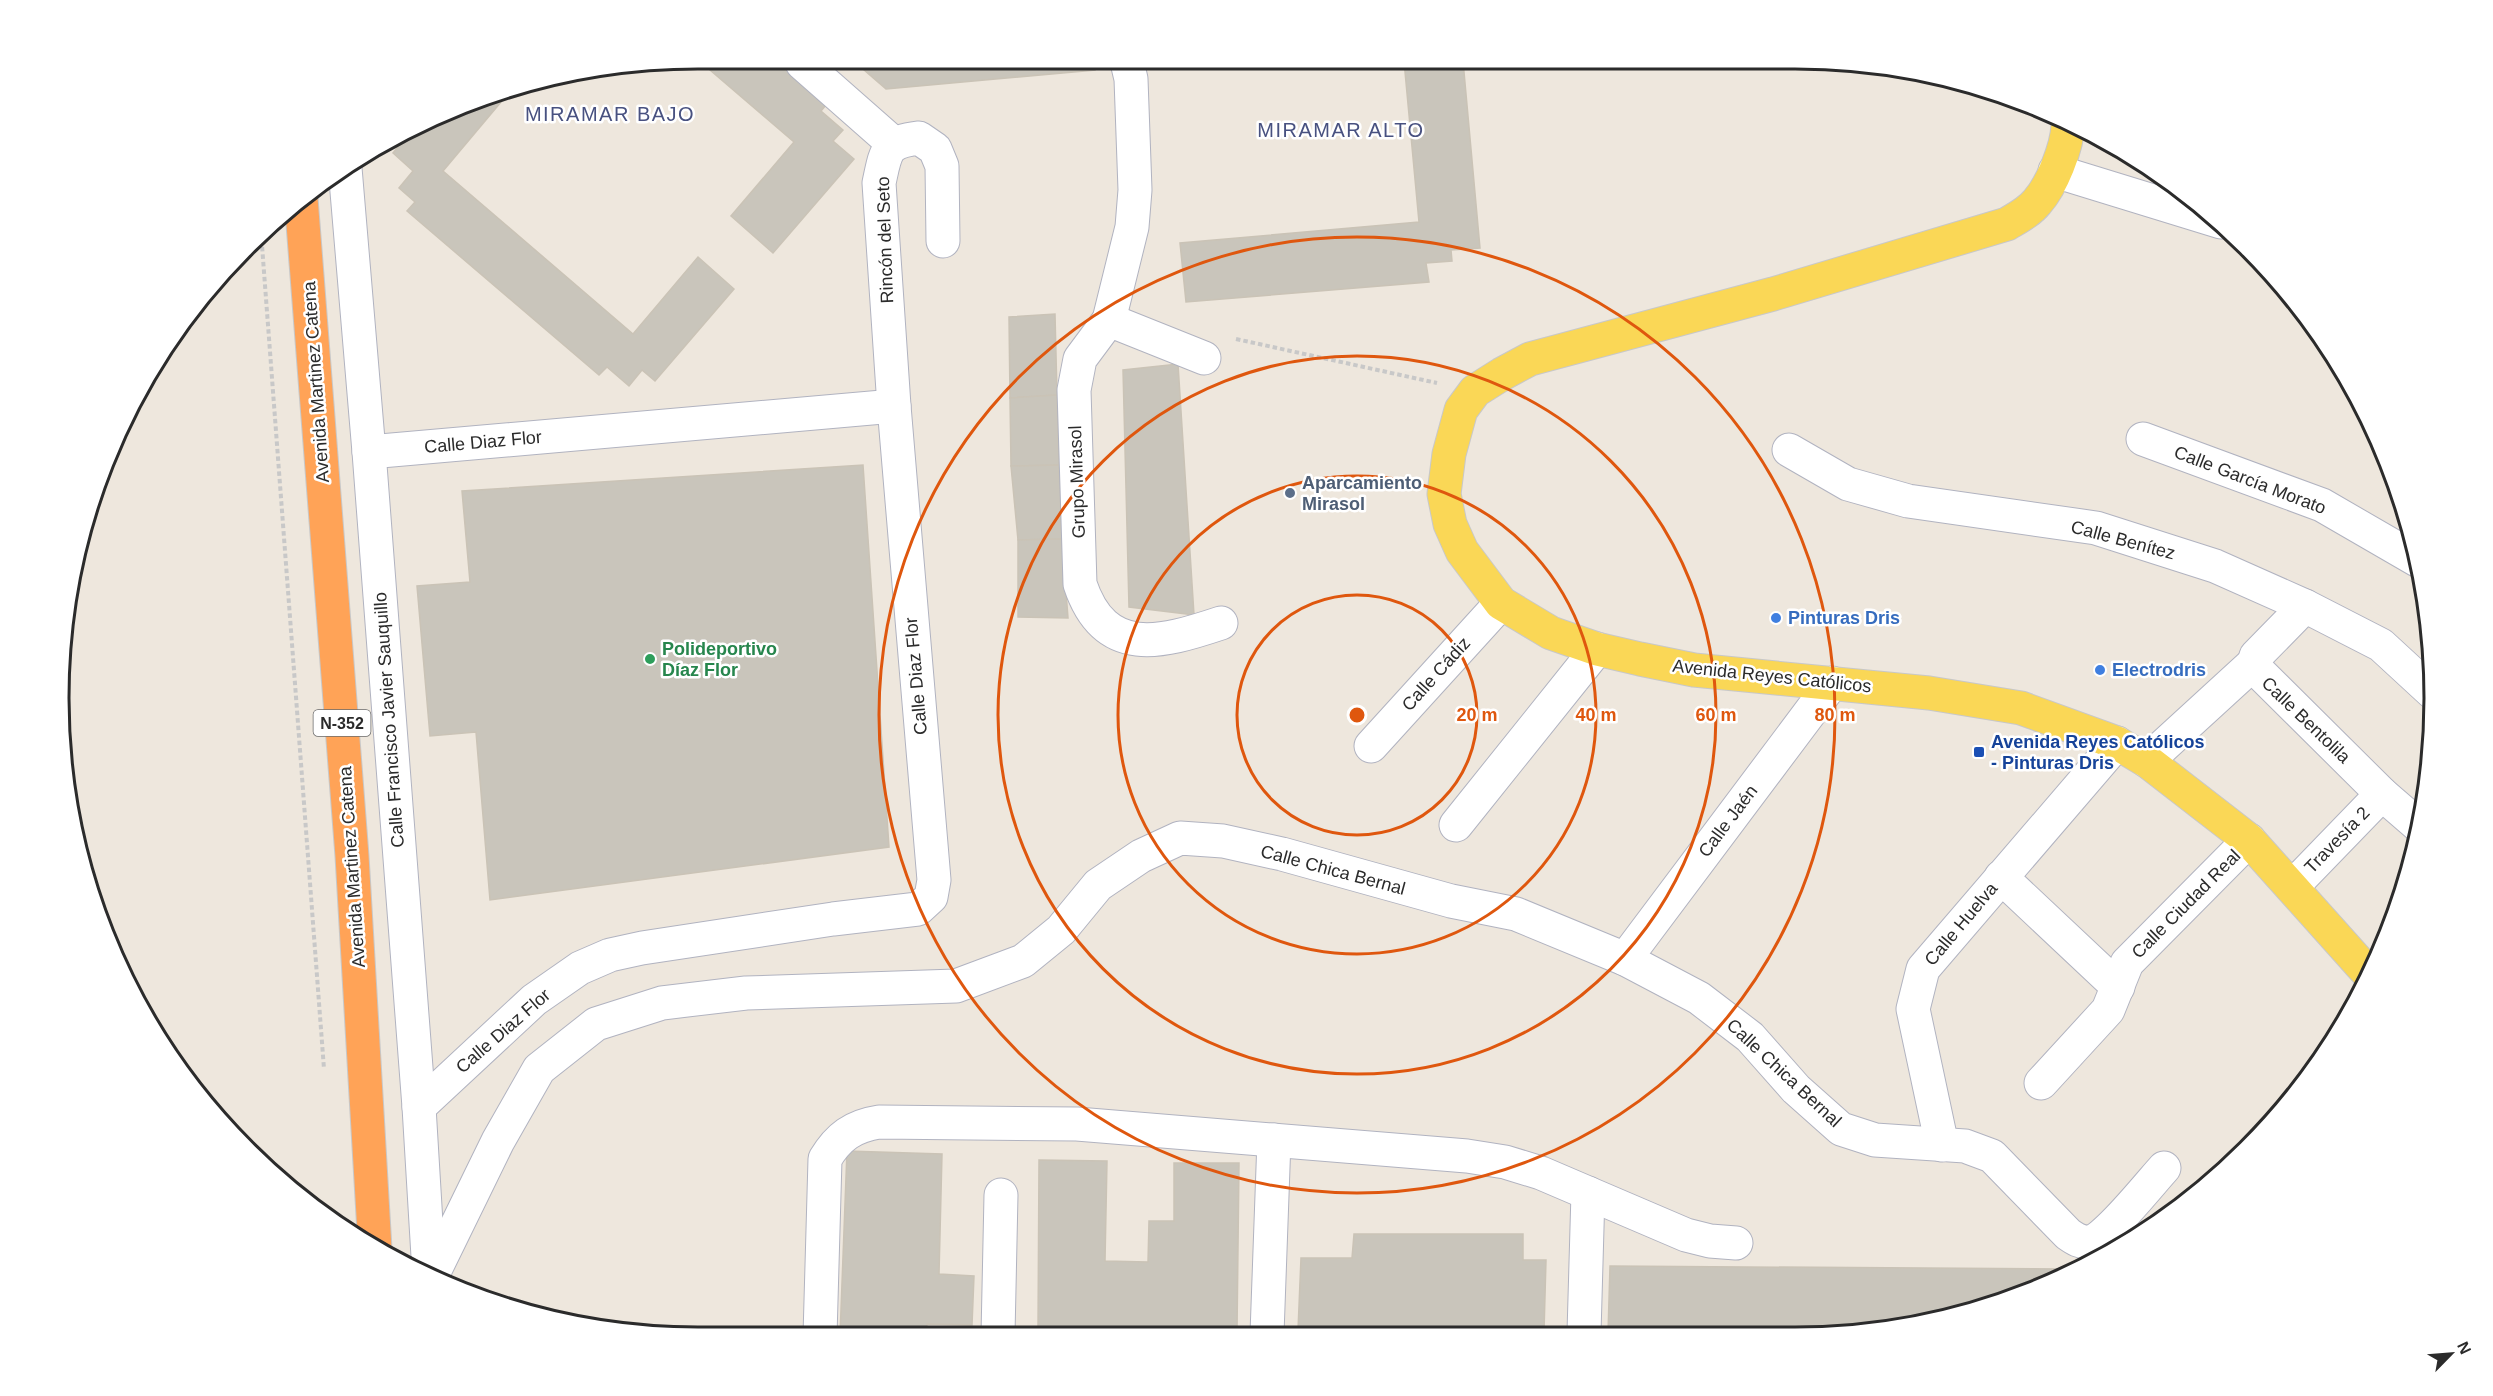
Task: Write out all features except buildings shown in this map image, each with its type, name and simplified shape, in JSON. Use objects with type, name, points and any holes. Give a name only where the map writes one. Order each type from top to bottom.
[{"type":"highway","name":"Avenida Martinez Catena","points":[[302,210],[351,845],[374,1237]]},
{"type":"main road","name":"Avenida Reyes Católicos","points":[[2068,131],[2055,171],[2038,202],[2007,224],[1773,294],[1530,359],[1475,391],[1461,410],[1449,454],[1444,494],[1450,524],[1462,551],[1502,603],[1551,633],[1597,649],[1694,670],[1929,693],[2021,708],[2117,743],[2147,761],[2249,840],[2363,967]]},
{"type":"street","points":[[809,69],[894,144],[900,140],[919,138],[935,149],[942,166],[943,241]]},
{"type":"street","points":[[1129,69],[1134,156],[1132,227],[1110,320],[1214,347]]},
{"type":"street","name":"Rincón del Seto","points":[[894,144],[888,150],[883,163],[879,183],[894,406]]},
{"type":"street","points":[[2055,171],[2197,215]]},
{"type":"street","name":"Calle Francisco Javier Sauquillo","points":[[346,177],[369,452],[430,1267]]},
{"type":"street","name":"Grupo Mirasol","points":[[1110,320],[1080,359],[1074,390],[1080,584],[1087,605],[1103,625],[1121,636],[1146,641],[1191,633],[1221,623]]},
{"type":"street","name":"Calle Diaz Flor","points":[[369,452],[894,406],[934,880],[932,897],[918,909],[811,922],[642,948],[610,955],[580,968],[534,1000],[419,1107]]},
{"type":"street","name":"Calle García Morato","points":[[2143,439],[2322,505],[2407,554]]},
{"type":"street","name":"Calle Benítez","points":[[1789,450],[1848,484],[1908,501],[2096,528],[2215,566],[2305,606],[2381,645],[2424,684]]},
{"type":"street","name":"Calle Cádiz","points":[[1371,746],[1502,603]]},
{"type":"street","name":"Calle Bentolila","points":[[2305,606],[2256,656],[2254,663],[2260,675],[2382,794],[2412,820]]},
{"type":"street","points":[[1456,825],[1597,649]]},
{"type":"street","points":[[2147,761],[2254,663]]},
{"type":"street","name":"Calle Jaén","points":[[1625,959],[1832,683]]},
{"type":"street","name":"Calle Huelva","points":[[1942,1145],[1913,1009],[1923,969],[2117,743]]},
{"type":"street","name":"Travesía 2","points":[[2292,886],[2382,794]]},
{"type":"street","name":"Calle Chica Bernal","points":[[434,1268],[498,1141],[539,1069],[596,1024],[662,1003],[746,993],[956,986],[1023,961],[1060,930],[1098,885],[1141,856],[1180,838],[1223,842],[1282,854],[1451,902],[1516,914],[1625,959],[1699,998],[1750,1037],[1796,1089],[1841,1129],[1875,1140],[1965,1146],[1992,1156],[2068,1234],[2080,1242],[2093,1242],[2106,1233],[2164,1168]]},
{"type":"street","name":"Calle Ciudad Real","points":[[2041,1083],[2108,1010],[2127,963],[2249,840]]},
{"type":"street","points":[[2001,877],[2118,987]]},
{"type":"street","points":[[820,1327],[825,1159],[837,1141],[854,1128],[879,1122],[1077,1124],[1467,1156],[1505,1162],[1541,1173],[1686,1235],[1710,1241],[1736,1243]]},
{"type":"street","points":[[1267,1327],[1274,1140]]},
{"type":"street","points":[[1584,1327],[1588,1193]]},
{"type":"street","points":[[998,1327],[1001,1195]]},
{"type":"path","points":[[262,245],[325,1078]]},
{"type":"path","points":[[1214,347],[1475,391]]},
{"type":"place","name":"Aparcamiento Mirasol","points":[[1290,493]]},
{"type":"place","name":"Pinturas Dris","points":[[1776,618]]},
{"type":"place","name":"Polideportivo Díaz Flor","points":[[650,659]]},
{"type":"place","name":"Electrodris","points":[[2100,670]]},
{"type":"place","name":"Avenida Reyes Católicos - Pinturas Dris","points":[[1979,752]]},
{"type":"district","name":"MIRAMAR BAJO","points":[[610,114]]},
{"type":"district","name":"MIRAMAR ALTO","points":[[1341,130]]}]
